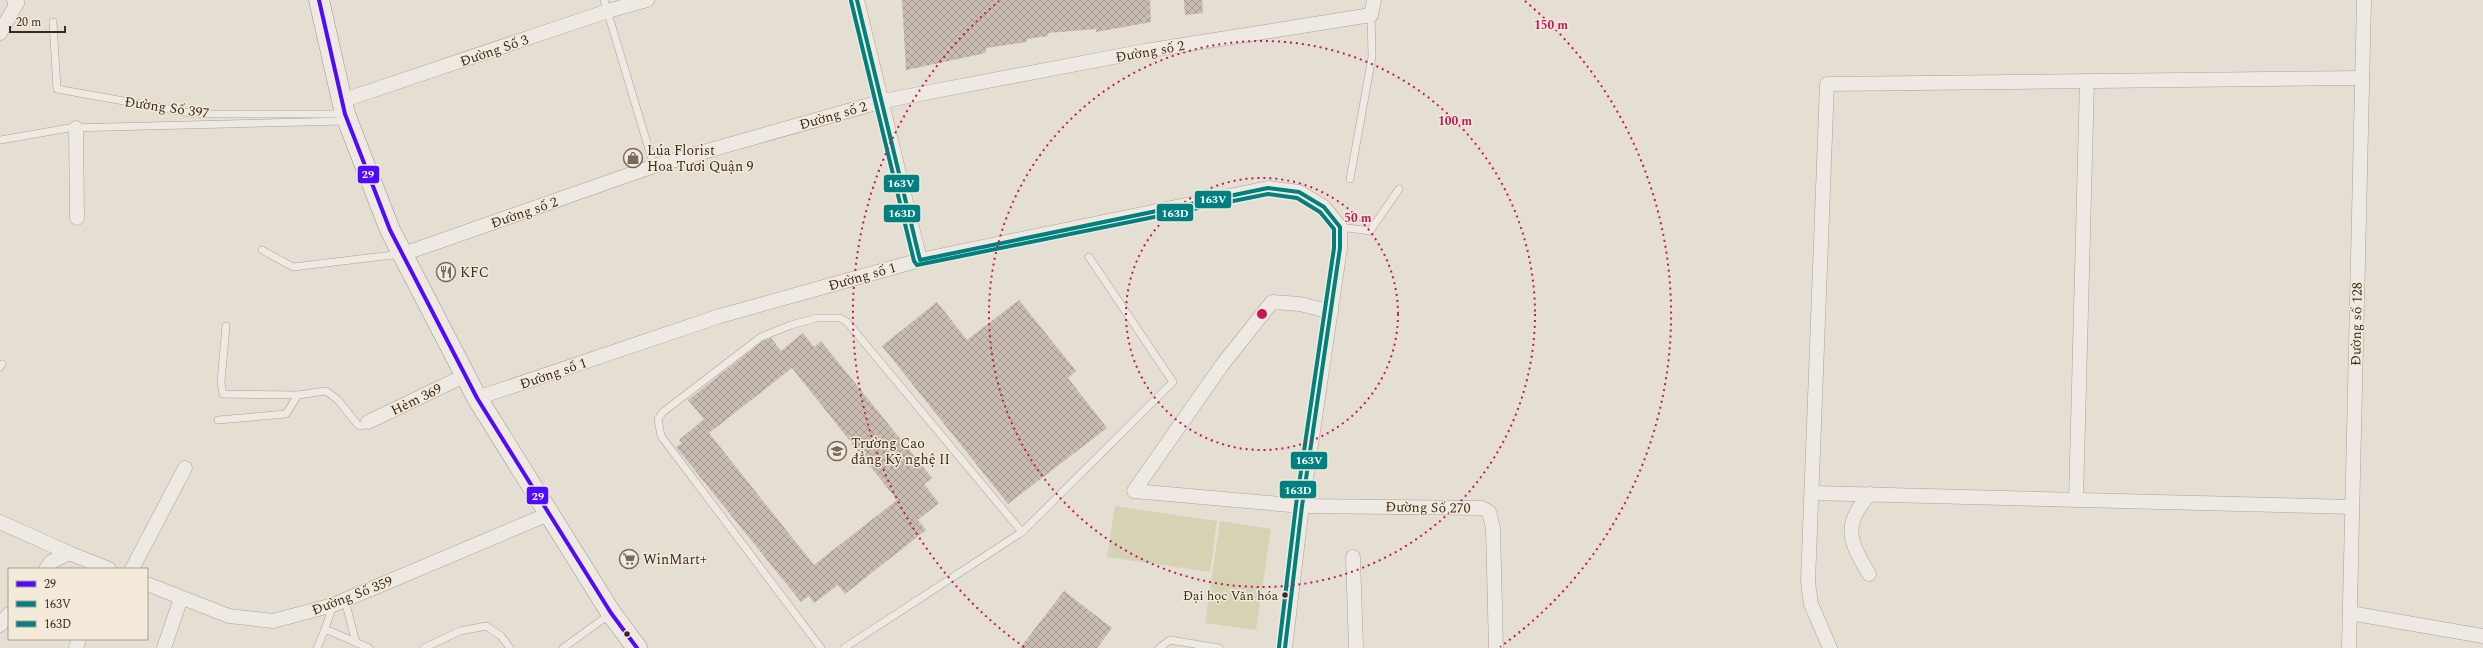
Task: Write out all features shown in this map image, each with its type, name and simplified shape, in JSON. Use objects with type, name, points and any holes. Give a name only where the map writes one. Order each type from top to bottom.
[{"type":"main road","points":[[319,0],[344,112],[390,230],[464,376],[551,513],[612,613],[637,648]]},
{"type":"street","points":[[0,33],[17,3],[14,0]]},
{"type":"street","name":"Đường Số 3","points":[[344,112],[606,6],[648,0]]},
{"type":"street","points":[[857,0],[883,101],[920,260]]},
{"type":"street","points":[[1371,15],[1374,0]]},
{"type":"street","name":"Đường số 128","points":[[2349,648],[2364,0]]},
{"type":"street","name":"Đường số 2","points":[[403,254],[654,166],[883,101],[1145,51],[1371,15]]},
{"type":"street","points":[[1830,648],[1811,604],[1808,582],[1827,84],[2362,78]]},
{"type":"street","points":[[2076,500],[2086,81]]},
{"type":"street","points":[[76,128],[77,218]]},
{"type":"street","name":"Đường số 1","points":[[477,398],[720,316],[920,260],[1268,188],[1299,192],[1324,207],[1340,227]]},
{"type":"street","points":[[1285,648],[1302,506],[1340,248],[1340,227]]},
{"type":"street","points":[[1302,506],[1134,491],[1222,365],[1272,302],[1300,304],[1331,312]]},
{"type":"street","name":"Hẻm 369","points":[[368,422],[464,376]]},
{"type":"street","points":[[133,568],[185,468]]},
{"type":"street","points":[[1812,493],[2352,507]]},
{"type":"street","points":[[1869,574],[1852,542],[1850,528],[1858,507],[1870,494]]},
{"type":"street","name":"Đường Số 270","points":[[1302,506],[1482,508],[1489,512],[1494,543],[1496,648]]},
{"type":"street","name":"Đường Số 359","points":[[148,584],[229,616],[273,621],[339,602],[551,513]]},
{"type":"street","points":[[0,522],[104,568]]},
{"type":"street","points":[[47,568],[51,562],[70,553]]},
{"type":"street","points":[[1353,557],[1356,648]]},
{"type":"street","points":[[164,648],[182,598]]},
{"type":"street","points":[[2350,613],[2483,636]]},
{"type":"street","points":[[0,625],[8,615]]},
{"type":"lane","points":[[606,6],[654,166]]},
{"type":"lane","points":[[1350,179],[1372,57],[1371,15]]},
{"type":"lane","name":"Đường Số 397","points":[[53,22],[57,89],[196,114],[344,112]]},
{"type":"lane","points":[[184,112],[185,127]]},
{"type":"lane","name":"Đường Số 397","points":[[0,140],[76,128],[185,127],[344,112]]},
{"type":"lane","points":[[1340,227],[1370,231],[1399,189]]},
{"type":"lane","points":[[262,250],[293,267],[403,254]]},
{"type":"lane","points":[[844,648],[1022,532],[1173,382],[1089,258]]},
{"type":"lane","points":[[821,648],[661,436],[659,428],[658,418],[664,412],[762,337],[791,325],[817,318],[840,318],[847,322],[1022,532]]},
{"type":"lane","points":[[226,326],[221,382],[223,394],[298,395],[329,392],[358,425],[362,426],[368,422]]},
{"type":"lane","points":[[218,420],[286,414],[298,395]]},
{"type":"lane","points":[[317,648],[339,602]]},
{"type":"lane","points":[[339,602],[356,642]]},
{"type":"lane","points":[[563,648],[612,613]]},
{"type":"lane","points":[[424,648],[460,631],[486,626],[501,636],[510,648]]},
{"type":"lane","points":[[325,629],[369,648]]},
{"type":"lane","points":[[1159,648],[1170,640],[1218,648]]},
{"type":"shaded area","points":[[1115,506],[1217,521],[1210,572],[1107,557]]},
{"type":"shaded area","points":[[1220,521],[1271,529],[1256,630],[1205,623]]},
{"type":"building","points":[[902,0],[1150,0],[1151,22],[1096,32],[1096,29],[1048,33],[1048,36],[1027,39],[1027,42],[986,48],[986,53],[906,70]]},
{"type":"building","points":[[1184,0],[1202,0],[1203,13],[1185,15]]},
{"type":"building","points":[[1019,300],[1076,371],[1068,378],[1107,428],[1008,504],[882,346],[937,302],[967,340]]},
{"type":"building","points":[[803,333],[814,347],[821,341],[932,478],[924,484],[939,503],[918,520],[926,530],[845,594],[838,585],[814,603],[809,596],[801,602],[676,447],[682,443],[679,440],[704,419],[688,400],[763,341],[771,338],[781,351]],"holes":[[[792,368],[897,500],[814,565],[709,433]]]},
{"type":"building","points":[[1064,591],[1112,628],[1097,648],[1020,648]]},
{"type":"transit line","name":"29","points":[[319,0],[345,114],[390,230],[477,398],[611,613],[637,648]]},
{"type":"transit line","name":"163V","points":[[857,0],[920,260],[1268,188],[1299,192],[1324,207],[1340,227],[1340,248],[1302,506],[1285,648]]},
{"type":"transit line","name":"163D","points":[[851,1],[914,261],[917,265],[1268,194],[1297,198],[1320,212],[1334,229],[1334,248],[1296,505],[1279,647]]},
{"type":"place","name":"Lúa Florist Hoa Tươi Quận 9","points":[[633,158]]},
{"type":"place","name":"KFC","points":[[446,272]]},
{"type":"place","name":"Trường Cao đẳng Kỹ nghệ II","points":[[837,451]]},
{"type":"place","name":"WinMart+","points":[[629,559]]},
{"type":"place","name":"Đại học Văn hóa","points":[[1285,595]]}]
